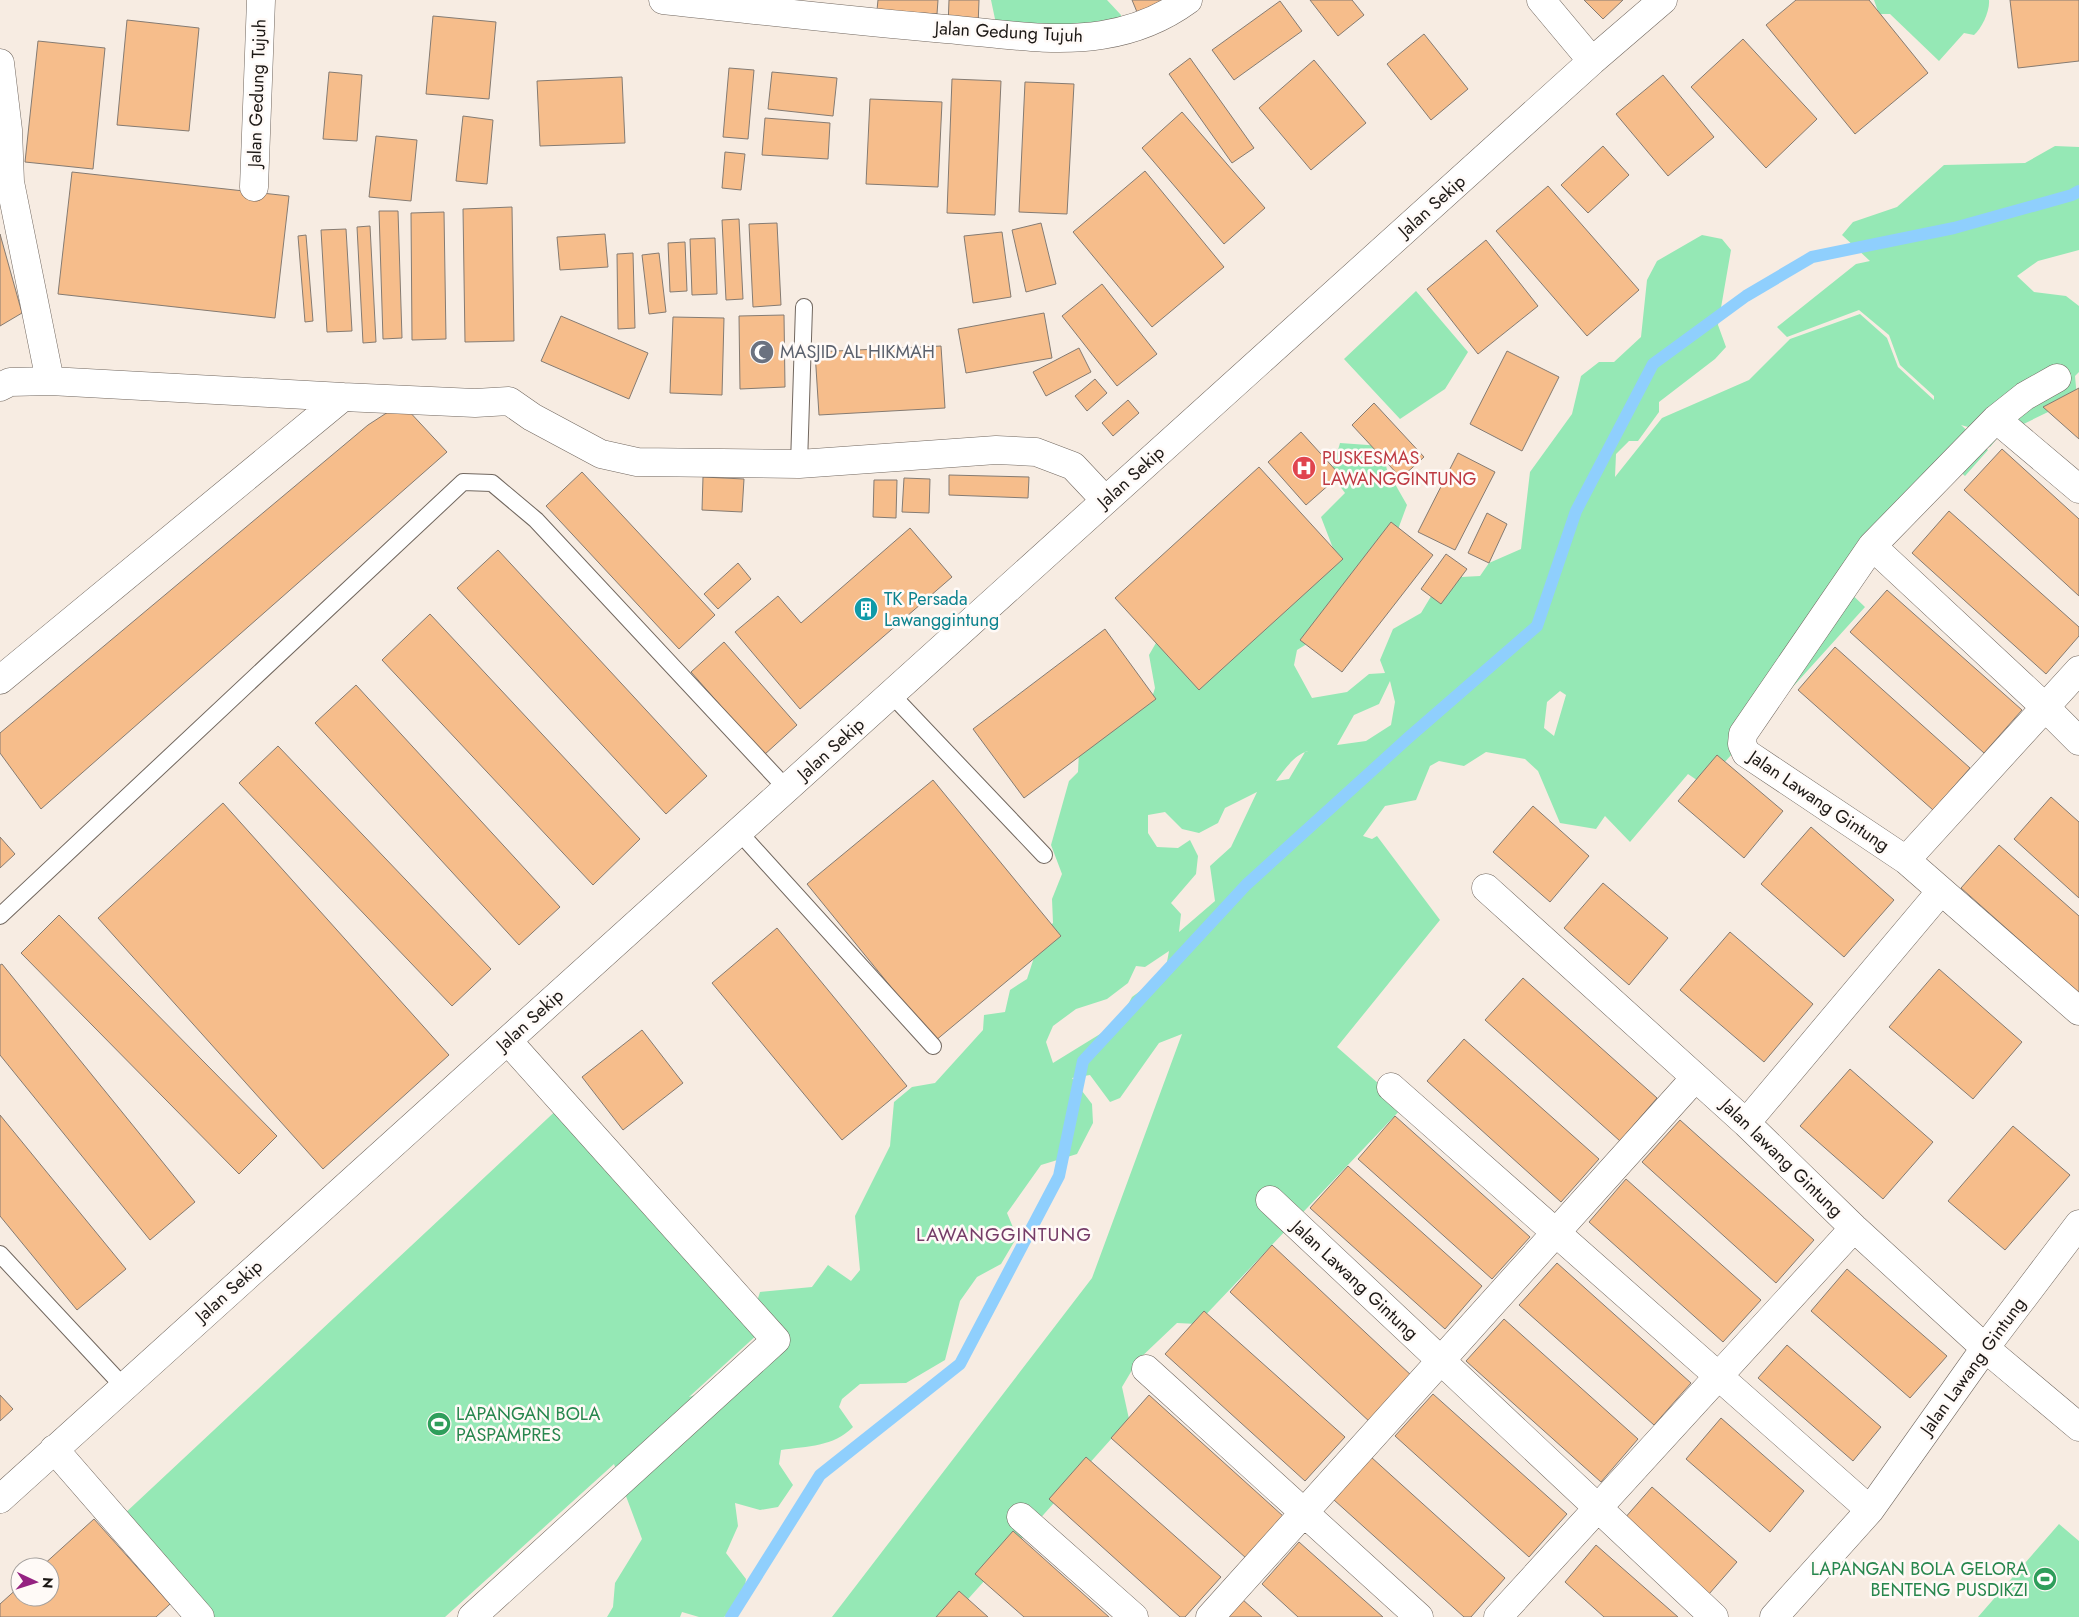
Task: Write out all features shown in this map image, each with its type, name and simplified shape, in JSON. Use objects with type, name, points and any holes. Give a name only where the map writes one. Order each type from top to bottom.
[{"type":"street","name":"Jalan Gedung Tujuh","points":[[254,186],[262,0]]},
{"type":"street","name":"Jalan Gedung Tujuh","points":[[664,0],[854,10],[1035,37],[1069,38],[1108,34],[1145,24],[1172,12],[1188,0]]},
{"type":"street","points":[[1541,0],[1592,61]]},
{"type":"street","name":"Jalan Sekip","points":[[0,1499],[1592,61],[1663,0]]},
{"type":"street","points":[[0,63],[8,130],[10,182],[50,382]]},
{"type":"street","name":"Jalan Lawang Gintung","points":[[2057,378],[2025,396],[1996,419],[1872,546],[1743,734],[1742,744],[1746,753],[1906,860],[2079,1011]]},
{"type":"street","points":[[0,387],[10,382],[50,382],[475,403],[510,402],[532,417],[601,454],[637,462],[799,464],[996,450],[1036,452],[1073,466],[1105,500]]},
{"type":"street","points":[[0,680],[343,397]]},
{"type":"street","points":[[1996,419],[2079,489]]},
{"type":"street","points":[[1872,546],[2079,741]]},
{"type":"street","points":[[1906,860],[2079,670]]},
{"type":"street","name":"Jalan lawang Gintung","points":[[1486,888],[1746,1123],[1854,1228],[1985,1348],[2079,1427]]},
{"type":"street","points":[[1746,1123],[1941,891]]},
{"type":"street","points":[[472,1617],[776,1340],[508,1041]]},
{"type":"street","points":[[1210,1617],[1695,1078]]},
{"type":"street","points":[[1391,1087],[1870,1510]]},
{"type":"street","name":"Jalan Lawang Gintung","points":[[1270,1200],[1714,1617]]},
{"type":"street","name":"Jalan Lawang Gintung","points":[[1774,1617],[1870,1510],[1985,1348],[2079,1224]]},
{"type":"street","name":"Jalan Lawang Gintung","points":[[1498,1617],[1854,1228]]},
{"type":"street","points":[[1146,1369],[1419,1617]]},
{"type":"street","points":[[54,1449],[200,1617]]},
{"type":"street","points":[[1021,1517],[1134,1617]]},
{"type":"lane","points":[[799,464],[804,307]]},
{"type":"lane","points":[[0,916],[463,482],[492,483],[536,520],[787,789]]},
{"type":"lane","points":[[891,694],[1044,855]]},
{"type":"lane","points":[[739,832],[933,1046]]},
{"type":"lane","points":[[0,1254],[123,1386]]},
{"type":"green space","points":[[991,0],[1107,0],[1121,15],[1121,27],[999,38]]},
{"type":"green space","points":[[1874,0],[1989,0],[1989,4],[1985,19],[1977,32],[1974,35],[1964,33],[1939,61],[1890,14],[1879,14]]},
{"type":"green space","points":[[2055,146],[2079,147],[2079,250],[2038,261],[2017,276],[2034,292],[2066,296],[2079,306],[2079,372],[2075,376],[2077,398],[2007,432],[2003,431],[1990,447],[1968,427],[1961,425],[1988,450],[1965,476],[1946,459],[1840,583],[1865,607],[1704,785],[1688,774],[1630,842],[1605,816],[1596,829],[1560,823],[1538,771],[1525,759],[1486,752],[1464,766],[1439,761],[1430,766],[1416,800],[1385,806],[1363,836],[1372,839],[1377,836],[1440,920],[1337,1047],[1404,1106],[1197,1324],[1177,1323],[1138,1360],[1122,1387],[1129,1419],[952,1617],[832,1617],[1092,1278],[1182,1034],[1159,1043],[1120,1098],[1110,1102],[1090,1075],[1072,1078],[1092,1104],[1093,1123],[1077,1154],[1041,1165],[1007,1213],[1017,1237],[1001,1264],[977,1277],[960,1301],[945,1360],[906,1383],[860,1384],[842,1399],[839,1407],[853,1427],[845,1434],[829,1442],[781,1450],[779,1464],[793,1485],[778,1507],[760,1510],[735,1503],[738,1526],[726,1553],[746,1579],[742,1606],[724,1617],[699,1617],[682,1612],[680,1617],[607,1617],[613,1607],[615,1583],[642,1539],[614,1464],[445,1617],[211,1617],[122,1516],[563,1104],[759,1333],[689,1397],[747,1377],[777,1349],[754,1311],[760,1292],[812,1287],[828,1265],[851,1281],[860,1270],[855,1216],[890,1146],[894,1102],[912,1087],[935,1083],[983,1030],[984,1015],[1005,1012],[1010,990],[1027,979],[1042,933],[1053,923],[1052,899],[1062,874],[1051,845],[1069,781],[1078,772],[1080,732],[1122,704],[1150,704],[1155,688],[1149,655],[1164,629],[1336,556],[1321,517],[1345,493],[1331,474],[1340,443],[1382,446],[1387,470],[1407,505],[1393,543],[1320,636],[1297,650],[1294,665],[1312,698],[1347,692],[1369,674],[1385,673],[1380,660],[1393,629],[1421,613],[1442,578],[1480,576],[1489,563],[1521,549],[1530,472],[1572,414],[1581,376],[1599,362],[1614,362],[1641,337],[1647,280],[1657,261],[1702,235],[1722,239],[1731,250],[1718,325],[1726,347],[1715,359],[1659,402],[1659,412],[1638,441],[1629,441],[1616,454],[1615,477],[1662,418],[1749,380],[1790,339],[1860,314],[1887,338],[1898,367],[1934,400],[1934,396],[1900,365],[1889,335],[1859,310],[1787,337],[1777,327],[1856,264],[1870,261],[1842,235],[1853,222],[1897,207],[1944,165],[2025,163]],"holes":[[[1390,681],[1395,702],[1391,725],[1366,741],[1337,745],[1354,715],[1379,704]],[[1560,691],[1566,695],[1554,736],[1544,728],[1547,702]],[[1305,752],[1289,779],[1276,781],[1290,763]],[[1257,792],[1231,847],[1210,866],[1215,901],[1179,932],[1181,914],[1171,903],[1196,874],[1198,856],[1190,840],[1178,848],[1157,847],[1148,833],[1148,815],[1165,812],[1182,829],[1199,833],[1218,823],[1225,808]],[[1169,951],[1165,973],[1132,997],[1118,1023],[1053,1063],[1046,1042],[1053,1026],[1076,1009],[1107,999],[1128,983],[1136,966],[1145,967]]]},
{"type":"green space","points":[[1416,291],[1468,352],[1445,389],[1400,419],[1344,359]]},
{"type":"green space","name":"LAPANGAN BOLA GELORA BENTENG PUSDIKZI","points":[[2059,1524],[2079,1541],[2079,1617],[1978,1617]]},
{"type":"building","points":[[878,0],[938,0],[937,14],[877,10]]},
{"type":"building","points":[[949,0],[979,0],[978,27],[948,27]]},
{"type":"building","points":[[1132,0],[1168,0],[1137,12]]},
{"type":"building","points":[[1310,0],[1352,0],[1364,15],[1338,36]]},
{"type":"building","points":[[1584,0],[1623,0],[1603,19]]},
{"type":"building","points":[[1796,0],[1869,0],[1928,73],[1855,134],[1766,25]]},
{"type":"building","points":[[2010,0],[2079,0],[2079,61],[2018,68]]},
{"type":"building","points":[[1280,1],[1302,31],[1234,80],[1212,50]]},
{"type":"building","points":[[433,16],[496,22],[489,99],[426,94]]},
{"type":"building","points":[[127,20],[199,28],[189,131],[117,125]]},
{"type":"building","points":[[1424,34],[1468,89],[1431,120],[1387,64]]},
{"type":"building","points":[[1743,39],[1817,119],[1766,168],[1691,87]]},
{"type":"building","points":[[38,41],[105,48],[93,169],[25,162]]},
{"type":"building","points":[[1190,58],[1254,148],[1232,163],[1169,74]]},
{"type":"building","points":[[1314,60],[1366,123],[1311,170],[1259,108]]},
{"type":"building","points":[[729,68],[754,70],[748,139],[723,137]]},
{"type":"building","points":[[329,72],[362,75],[357,141],[323,139]]},
{"type":"building","points":[[772,72],[837,78],[833,116],[768,109]]},
{"type":"building","points":[[1663,75],[1714,137],[1668,176],[1616,114]]},
{"type":"building","points":[[622,77],[625,143],[540,146],[537,81]]},
{"type":"building","points":[[952,79],[1001,81],[995,215],[947,213]]},
{"type":"building","points":[[1025,82],[1074,84],[1067,214],[1019,212]]},
{"type":"building","points":[[870,99],[942,102],[938,187],[866,184]]},
{"type":"building","points":[[1182,112],[1265,208],[1224,244],[1142,148]]},
{"type":"building","points":[[463,116],[493,120],[487,184],[456,181]]},
{"type":"building","points":[[765,118],[830,123],[828,159],[762,155]]},
{"type":"building","points":[[376,136],[417,140],[411,201],[369,197]]},
{"type":"building","points":[[1603,146],[1629,175],[1588,213],[1561,185]]},
{"type":"building","points":[[725,152],[745,154],[741,190],[722,188]]},
{"type":"building","points":[[1145,171],[1224,267],[1152,327],[1073,232]]},
{"type":"building","points":[[72,172],[289,196],[275,318],[58,294]]},
{"type":"building","points":[[1548,186],[1639,290],[1587,336],[1496,231]]},
{"type":"building","points":[[512,207],[514,341],[465,342],[463,209]]},
{"type":"building","points":[[379,211],[398,211],[402,338],[383,339]]},
{"type":"building","points":[[444,212],[446,339],[412,340],[411,213]]},
{"type":"building","points":[[739,219],[743,299],[726,300],[722,220]]},
{"type":"building","points":[[777,223],[781,305],[753,307],[749,224]]},
{"type":"building","points":[[1041,223],[1056,284],[1026,292],[1012,230]]},
{"type":"building","points":[[370,226],[376,342],[363,343],[357,227]]},
{"type":"building","points":[[346,229],[352,331],[327,332],[321,230]]},
{"type":"building","points":[[1002,232],[1011,297],[973,303],[964,236]]},
{"type":"building","points":[[0,234],[22,313],[0,326]]},
{"type":"building","points":[[605,234],[608,267],[560,270],[557,237]]},
{"type":"building","points":[[306,235],[313,321],[305,322],[298,236]]},
{"type":"building","points":[[715,238],[717,294],[692,295],[690,239]]},
{"type":"building","points":[[1486,240],[1538,306],[1478,354],[1427,289]]},
{"type":"building","points":[[685,242],[687,291],[670,292],[668,243]]},
{"type":"building","points":[[633,253],[635,328],[618,329],[617,254]]},
{"type":"building","points":[[659,253],[666,312],[649,314],[642,255]]},
{"type":"building","points":[[1102,284],[1157,354],[1117,386],[1062,316]]},
{"type":"building","points":[[1044,313],[1052,358],[966,373],[958,329]]},
{"type":"building","name":"MASJID AL HIKMAH","points":[[784,315],[785,387],[740,389],[739,316]]},
{"type":"building","points":[[561,316],[648,353],[629,399],[541,361]]},
{"type":"building","points":[[673,317],[724,318],[722,395],[670,393]]},
{"type":"building","points":[[941,346],[945,408],[819,415],[815,352]]},
{"type":"building","points":[[1079,348],[1091,372],[1046,396],[1033,372]]},
{"type":"building","points":[[1507,351],[1559,377],[1522,451],[1470,424]]},
{"type":"building","points":[[1095,379],[1107,393],[1087,411],[1075,396]]},
{"type":"building","points":[[2079,388],[2079,439],[2043,407]]},
{"type":"building","points":[[1128,400],[1139,413],[1113,436],[1102,423]]},
{"type":"building","points":[[1374,403],[1424,457],[1401,478],[1352,425]]},
{"type":"building","points":[[406,408],[447,452],[41,809],[0,753],[0,733],[368,425],[388,412]]},
{"type":"building","name":"PUSKESMAS LAWANGGINTUNG","points":[[1301,432],[1340,475],[1306,505],[1268,462]]},
{"type":"building","points":[[2002,449],[2079,519],[2079,596],[1964,490]]},
{"type":"building","points":[[1458,453],[1495,472],[1455,550],[1418,532]]},
{"type":"building","points":[[1259,467],[1343,559],[1199,690],[1115,598]]},
{"type":"building","points":[[582,472],[715,615],[679,649],[546,506]]},
{"type":"building","points":[[949,475],[1029,477],[1028,498],[949,495]]},
{"type":"building","points":[[703,477],[744,479],[742,512],[702,510]]},
{"type":"building","points":[[904,478],[930,479],[929,513],[902,512]]},
{"type":"building","points":[[874,480],[897,480],[896,518],[873,517]]},
{"type":"building","points":[[1949,511],[2079,627],[2079,636],[2046,674],[1912,553]]},
{"type":"building","points":[[1487,513],[1507,524],[1489,563],[1468,553]]},
{"type":"building","points":[[1391,522],[1433,555],[1342,672],[1300,640]]},
{"type":"building","name":"TK Persada Lawanggintung","points":[[910,528],[952,577],[800,709],[735,632],[778,596],[801,623]]},
{"type":"building","points":[[498,550],[707,776],[666,814],[457,588]]},
{"type":"building","points":[[1446,554],[1467,569],[1441,604],[1421,589]]},
{"type":"building","points":[[738,563],[751,579],[718,609],[704,594]]},
{"type":"building","points":[[1887,590],[2022,710],[1984,753],[1850,632]]},
{"type":"building","points":[[430,614],[640,839],[593,885],[382,660]]},
{"type":"building","points":[[1105,629],[1156,699],[1024,798],[973,729]]},
{"type":"building","points":[[724,642],[797,725],[764,755],[691,672]]},
{"type":"building","points":[[1835,647],[1970,768],[1933,810],[1798,690]]},
{"type":"building","points":[[356,685],[560,907],[519,945],[315,723]]},
{"type":"building","points":[[278,746],[491,969],[452,1006],[239,783]]},
{"type":"building","points":[[1717,755],[1783,811],[1744,858],[1678,801]]},
{"type":"building","points":[[933,780],[1061,936],[935,1041],[807,884]]},
{"type":"building","points":[[2051,797],[2079,822],[2079,898],[2014,839]]},
{"type":"building","points":[[223,803],[449,1055],[323,1169],[98,918]]},
{"type":"building","points":[[1533,806],[1589,856],[1550,902],[1493,852]]},
{"type":"building","points":[[1811,827],[1894,900],[1844,957],[1761,884]]},
{"type":"building","points":[[0,837],[15,854],[0,868]]},
{"type":"building","points":[[1999,845],[2079,916],[2079,993],[1961,888]]},
{"type":"building","points":[[1603,883],[1668,938],[1629,985],[1564,928]]},
{"type":"building","points":[[59,915],[277,1136],[239,1174],[21,953]]},
{"type":"building","points":[[777,928],[907,1086],[842,1140],[712,983]]},
{"type":"building","points":[[1730,932],[1813,1004],[1764,1062],[1680,990]]},
{"type":"building","points":[[2,964],[195,1202],[150,1240],[0,1055],[0,965]]},
{"type":"building","points":[[1939,969],[2022,1042],[1973,1099],[1889,1027]]},
{"type":"building","points":[[1523,978],[1657,1098],[1620,1141],[1485,1020]]},
{"type":"building","points":[[642,1030],[683,1083],[623,1130],[582,1077]]},
{"type":"building","points":[[1464,1039],[1599,1159],[1561,1202],[1427,1081]]},
{"type":"building","points":[[1850,1069],[1933,1142],[1883,1199],[1800,1126]]},
{"type":"building","points":[[0,1115],[126,1269],[77,1310],[0,1216]]},
{"type":"building","points":[[1395,1116],[1530,1237],[1492,1279],[1358,1159]]},
{"type":"building","points":[[1680,1120],[1814,1240],[1776,1283],[1642,1162]]},
{"type":"building","points":[[2013,1126],[2070,1175],[2005,1250],[1948,1201]]},
{"type":"building","points":[[1348,1166],[1482,1286],[1445,1329],[1310,1208]]},
{"type":"building","points":[[1626,1179],[1761,1300],[1723,1342],[1589,1222]]},
{"type":"building","points":[[1272,1245],[1413,1377],[1371,1423],[1230,1292]]},
{"type":"building","points":[[1557,1263],[1691,1383],[1654,1425],[1519,1305]]},
{"type":"building","points":[[1847,1269],[1947,1356],[1910,1398],[1811,1311]]},
{"type":"building","points":[[1204,1311],[1345,1437],[1305,1481],[1165,1354]]},
{"type":"building","points":[[1504,1319],[1638,1439],[1601,1482],[1466,1361]]},
{"type":"building","points":[[1787,1345],[1881,1427],[1853,1461],[1758,1378]]},
{"type":"building","points":[[1433,1394],[1567,1514],[1529,1557],[1395,1436]]},
{"type":"building","points":[[0,1395],[13,1409],[0,1421]]},
{"type":"building","points":[[1149,1395],[1283,1516],[1246,1558],[1111,1438]]},
{"type":"building","points":[[1721,1418],[1804,1491],[1770,1532],[1686,1459]]},
{"type":"building","points":[[1086,1457],[1221,1577],[1185,1617],[1180,1617],[1049,1499]]},
{"type":"building","points":[[1371,1457],[1505,1578],[1471,1617],[1464,1617],[1334,1500]]},
{"type":"building","points":[[1652,1487],[1737,1562],[1709,1594],[1624,1519]]},
{"type":"building","points":[[94,1519],[170,1604],[156,1617],[0,1617],[0,1604],[10,1595],[10,1607],[60,1607],[60,1557],[52,1557]]},
{"type":"building","points":[[1013,1531],[1109,1617],[1024,1617],[975,1574]]},
{"type":"building","points":[[1299,1542],[1383,1617],[1298,1617],[1262,1584]]},
{"type":"building","points":[[1596,1545],[1678,1617],[1604,1617],[1565,1582]]},
{"type":"building","points":[[959,1591],[988,1617],[936,1617]]},
{"type":"building","points":[[1242,1599],[1262,1617],[1226,1617]]},
{"type":"waterway","points":[[731,1617],[820,1475],[960,1364],[1059,1176],[1083,1061],[1246,885],[1408,738],[1537,626],[1576,511],[1653,364],[1746,296],[1812,257],[1954,228],[2072,195],[2079,191]]},
{"type":"place","name":"MASJID AL HIKMAH","points":[[762,352]]},
{"type":"place","name":"PUSKESMAS LAWANGGINTUNG","points":[[1304,468]]},
{"type":"place","name":"TK Persada Lawanggintung","points":[[866,609]]},
{"type":"place","name":"LAPANGAN BOLA PASPAMPRES","points":[[439,1424]]},
{"type":"place","name":"LAPANGAN BOLA GELORA BENTENG PUSDIKZI","points":[[2045,1579]]},
{"type":"district","name":"LAWANGGINTUNG","points":[[1004,1234]]}]
